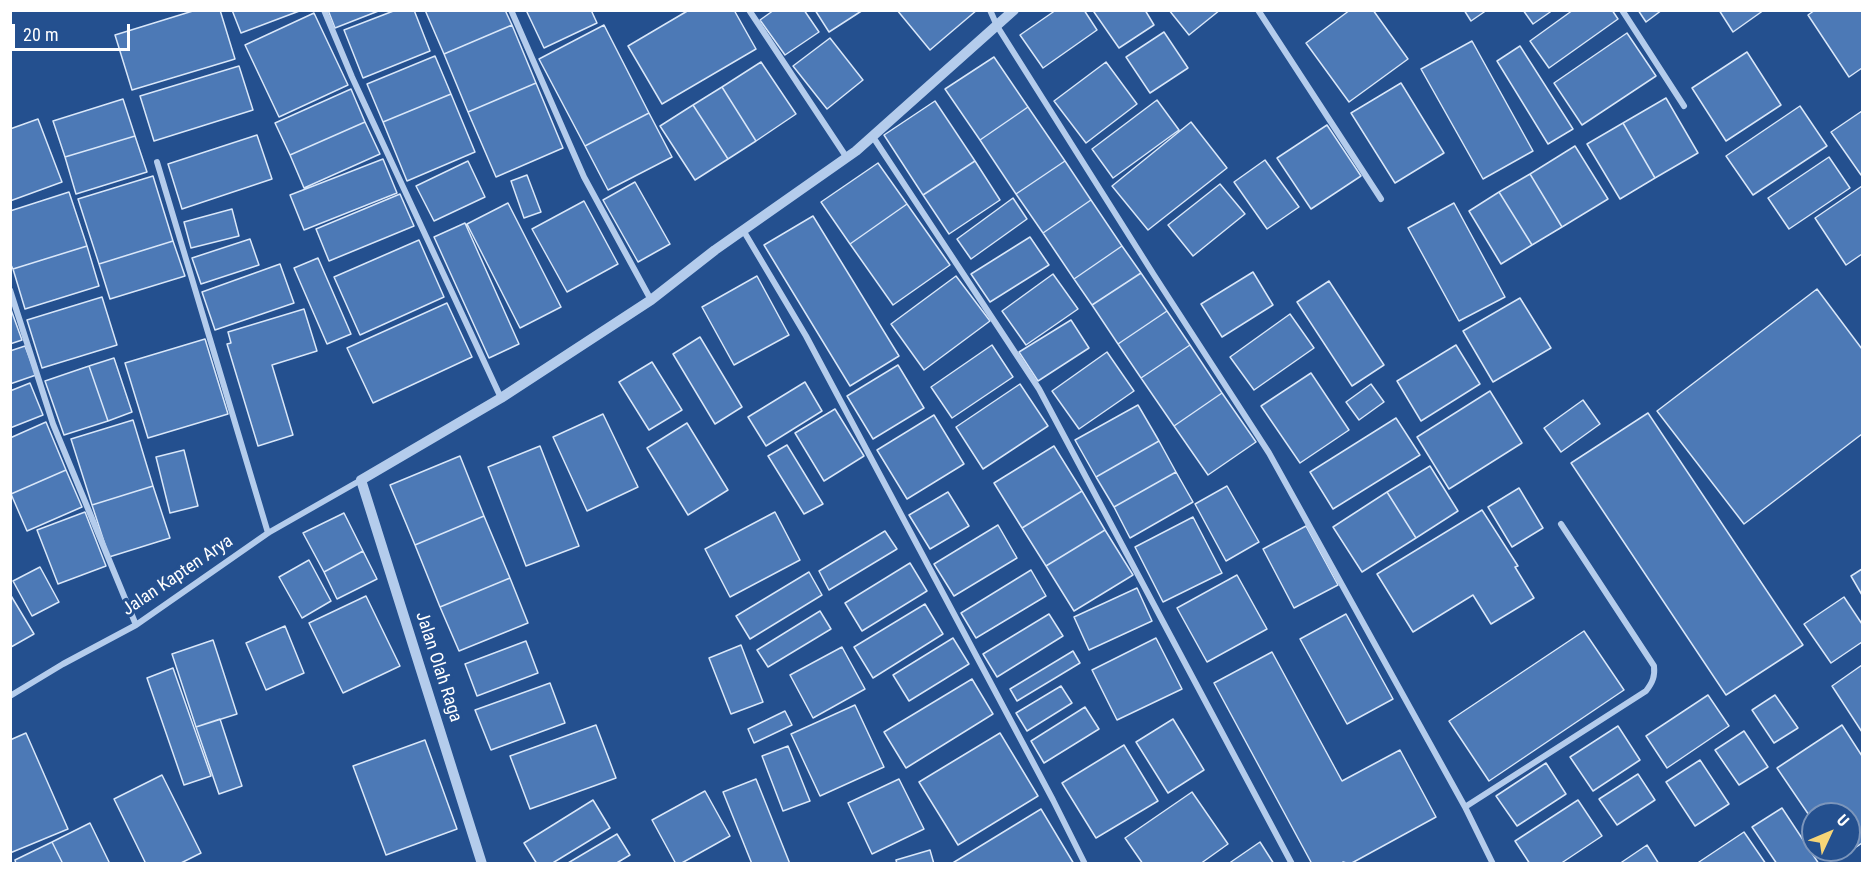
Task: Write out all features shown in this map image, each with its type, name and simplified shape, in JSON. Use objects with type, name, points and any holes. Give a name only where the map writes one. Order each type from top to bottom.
[{"type":"street","points":[[324,10],[351,77],[501,398]]},
{"type":"street","points":[[511,10],[584,177],[651,300]]},
{"type":"street","points":[[749,10],[847,158]]},
{"type":"street","points":[[990,10],[997,26],[1269,453],[1465,807],[1493,864]]},
{"type":"street","points":[[361,480],[501,398],[651,300],[743,230],[847,158],[1014,10]]},
{"type":"street","points":[[1258,10],[1381,199]]},
{"type":"street","points":[[1622,10],[1684,106]]},
{"type":"street","points":[[873,137],[1039,389],[1292,864]]},
{"type":"street","points":[[157,162],[268,533]]},
{"type":"street","points":[[743,230],[806,336],[1085,864]]},
{"type":"street","points":[[10,290],[53,424],[136,625]]},
{"type":"street","name":"Jalan Kapten Arya","points":[[10,696],[63,664],[136,625],[268,533],[361,480]]},
{"type":"street","name":"Jalan Olah Raga","points":[[361,480],[482,864]]},
{"type":"street","points":[[1465,807],[1646,691],[1652,684],[1654,666],[1561,524]]},
{"type":"building","points":[[196,10],[220,10],[235,59],[132,90],[115,35]]},
{"type":"building","points":[[232,10],[302,10],[241,33]]},
{"type":"building","points":[[328,10],[381,10],[335,28]]},
{"type":"building","points":[[396,10],[414,10],[430,51],[363,78],[344,30]]},
{"type":"building","points":[[425,10],[505,10],[512,25],[444,54]]},
{"type":"building","points":[[526,10],[591,10],[597,23],[544,48]]},
{"type":"building","points":[[689,10],[734,10],[756,49],[662,104],[628,46]]},
{"type":"building","points":[[774,10],[804,10],[819,32],[785,55],[760,20]]},
{"type":"building","points":[[815,10],[863,10],[829,32]]},
{"type":"building","points":[[897,10],[977,10],[930,50]]},
{"type":"building","points":[[1056,10],[1084,10],[1097,30],[1043,68],[1020,35]]},
{"type":"building","points":[[1097,10],[1145,10],[1154,25],[1119,48],[1094,12]]},
{"type":"building","points":[[1169,10],[1220,10],[1189,35]]},
{"type":"building","points":[[1350,10],[1373,10],[1408,59],[1349,102],[1306,43]]},
{"type":"building","points":[[1464,10],[1487,10],[1471,21]]},
{"type":"building","points":[[1523,10],[1553,10],[1533,24]]},
{"type":"building","points":[[1573,10],[1612,10],[1618,19],[1549,68],[1530,41]]},
{"type":"building","points":[[1638,10],[1662,10],[1646,22]]},
{"type":"building","points":[[1719,10],[1764,10],[1733,32]]},
{"type":"building","points":[[1815,10],[1862,10],[1862,68],[1849,77],[1808,15]]},
{"type":"building","points":[[314,13],[348,85],[279,117],[245,45]]},
{"type":"building","points":[[512,25],[536,83],[468,112],[444,54]]},
{"type":"building","points":[[604,25],[649,113],[585,146],[539,59]]},
{"type":"building","points":[[1164,32],[1188,68],[1150,93],[1126,57]]},
{"type":"building","points":[[1627,33],[1656,76],[1582,125],[1554,83]]},
{"type":"building","points":[[830,38],[863,80],[827,109],[793,66]]},
{"type":"building","points":[[1472,41],[1533,151],[1483,179],[1421,69]]},
{"type":"building","points":[[1520,46],[1573,129],[1548,144],[1497,61]]},
{"type":"building","points":[[1747,52],[1781,105],[1726,141],[1692,88]]},
{"type":"building","points":[[435,56],[451,94],[383,122],[367,84]]},
{"type":"building","points":[[994,57],[1028,107],[980,140],[945,89]]},
{"type":"building","points":[[761,62],[796,114],[756,141],[722,87]]},
{"type":"building","points":[[1106,62],[1137,104],[1086,143],[1054,101]]},
{"type":"building","points":[[239,66],[253,110],[154,141],[140,96]]},
{"type":"building","points":[[536,83],[563,148],[496,177],[468,112]]},
{"type":"building","points":[[1401,83],[1444,153],[1395,183],[1351,113]]},
{"type":"building","points":[[722,87],[756,141],[728,159],[693,105]]},
{"type":"building","points":[[351,89],[365,122],[290,155],[275,123]]},
{"type":"building","points":[[451,94],[475,152],[407,181],[383,122]]},
{"type":"building","points":[[1666,98],[1698,153],[1655,178],[1623,123]]},
{"type":"building","points":[[123,99],[135,136],[65,157],[53,121]]},
{"type":"building","points":[[1157,100],[1179,130],[1113,178],[1092,149]]},
{"type":"building","points":[[935,101],[975,161],[923,195],[884,135]]},
{"type":"building","points":[[693,105],[728,159],[695,180],[660,126]]},
{"type":"building","points":[[1800,106],[1827,146],[1753,195],[1726,156]]},
{"type":"building","points":[[1028,107],[1065,161],[1016,194],[980,140]]},
{"type":"building","points":[[1862,111],[1862,174],[1861,175],[1831,132]]},
{"type":"building","points":[[649,113],[672,157],[608,190],[585,146]]},
{"type":"building","points":[[38,119],[62,182],[10,201],[10,129]]},
{"type":"building","points":[[365,122],[380,154],[304,188],[290,155]]},
{"type":"building","points":[[1191,122],[1227,168],[1148,230],[1112,186]]},
{"type":"building","points":[[1623,123],[1655,178],[1620,199],[1587,144]]},
{"type":"building","points":[[1327,125],[1361,176],[1311,209],[1277,158]]},
{"type":"building","points":[[257,135],[272,179],[182,209],[168,164]]},
{"type":"building","points":[[135,136],[147,172],[76,194],[65,157]]},
{"type":"building","points":[[1575,146],[1608,199],[1562,227],[1530,174]]},
{"type":"building","points":[[1829,157],[1850,188],[1789,229],[1768,198]]},
{"type":"building","points":[[383,159],[397,193],[304,230],[290,195]]},
{"type":"building","points":[[1265,160],[1299,207],[1267,229],[1234,182]]},
{"type":"building","points":[[468,161],[485,197],[434,221],[416,186]]},
{"type":"building","points":[[975,161],[1000,200],[949,234],[923,195]]},
{"type":"building","points":[[1065,161],[1091,200],[1043,233],[1016,194]]},
{"type":"building","points":[[878,163],[907,204],[850,244],[821,202]]},
{"type":"building","points":[[1530,174],[1562,227],[1532,245],[1499,192]]},
{"type":"building","points":[[527,175],[541,212],[524,218],[511,181]]},
{"type":"building","points":[[153,176],[173,241],[99,264],[78,199]]},
{"type":"building","points":[[635,182],[670,244],[638,262],[603,200]]},
{"type":"building","points":[[1220,184],[1245,214],[1193,256],[1168,225]]},
{"type":"building","points":[[1862,186],[1862,254],[1846,265],[1815,218]]},
{"type":"building","points":[[69,192],[87,246],[13,269],[10,263],[10,211]]},
{"type":"building","points":[[1499,192],[1532,245],[1501,264],[1469,211]]},
{"type":"building","points":[[400,194],[414,226],[329,261],[316,229]]},
{"type":"building","points":[[1013,198],[1027,219],[971,259],[957,239]]},
{"type":"building","points":[[1091,200],[1122,246],[1074,279],[1043,233]]},
{"type":"building","points":[[584,201],[618,264],[567,292],[532,229]]},
{"type":"building","points":[[508,203],[561,307],[520,328],[467,224]]},
{"type":"building","points":[[1454,203],[1505,297],[1459,321],[1408,228]]},
{"type":"building","points":[[907,204],[950,265],[893,305],[850,244]]},
{"type":"building","points":[[232,209],[239,236],[191,248],[184,222]]},
{"type":"building","points":[[813,216],[899,356],[850,386],[764,245]]},
{"type":"building","points":[[465,223],[519,344],[489,358],[434,237]]},
{"type":"building","points":[[1030,237],[1049,265],[990,302],[971,274]]},
{"type":"building","points":[[250,239],[259,265],[201,284],[192,258]]},
{"type":"building","points":[[419,240],[444,297],[360,335],[334,277]]},
{"type":"building","points":[[173,241],[185,276],[110,299],[99,264]]},
{"type":"building","points":[[87,246],[99,286],[25,309],[13,269]]},
{"type":"building","points":[[1122,246],[1141,273],[1092,305],[1074,279]]},
{"type":"building","points":[[318,258],[351,334],[327,344],[294,268]]},
{"type":"building","points":[[280,264],[294,303],[215,330],[202,292]]},
{"type":"building","points":[[1253,272],[1273,305],[1222,337],[1201,304]]},
{"type":"building","points":[[1141,273],[1167,311],[1118,344],[1092,305]]},
{"type":"building","points":[[1053,274],[1078,309],[1026,345],[1002,311]]},
{"type":"building","points":[[757,276],[789,335],[734,365],[702,307]]},
{"type":"building","points":[[956,276],[990,321],[924,370],[891,324]]},
{"type":"building","points":[[1329,281],[1384,365],[1352,386],[1297,302]]},
{"type":"building","points":[[1817,289],[1862,349],[1862,434],[1744,524],[1657,411]]},
{"type":"building","points":[[102,297],[117,345],[42,368],[27,320]]},
{"type":"building","points":[[1520,298],[1551,348],[1493,382],[1463,331]]},
{"type":"building","points":[[447,303],[472,357],[373,403],[347,348]]},
{"type":"building","points":[[10,307],[22,340],[10,344]]},
{"type":"building","points":[[304,309],[317,351],[272,365],[293,435],[258,446],[227,344],[231,343],[228,332]]},
{"type":"building","points":[[1167,311],[1190,345],[1141,378],[1118,344]]},
{"type":"building","points":[[1290,314],[1314,348],[1254,390],[1230,357]]},
{"type":"building","points":[[1071,320],[1089,348],[1038,381],[1019,352]]},
{"type":"building","points":[[700,337],[742,407],[715,424],[673,354]]},
{"type":"building","points":[[205,339],[228,414],[148,438],[125,363]]},
{"type":"building","points":[[992,345],[1013,377],[952,418],[931,387]]},
{"type":"building","points":[[1190,345],[1222,393],[1174,426],[1141,378]]},
{"type":"building","points":[[1456,345],[1480,384],[1421,421],[1397,381]]},
{"type":"building","points":[[25,346],[36,375],[10,384],[10,351]]},
{"type":"building","points":[[1107,352],[1134,391],[1079,429],[1052,391]]},
{"type":"building","points":[[114,358],[132,412],[108,421],[89,366]]},
{"type":"building","points":[[652,362],[682,410],[649,430],[619,382]]},
{"type":"building","points":[[898,365],[924,408],[873,439],[847,396]]},
{"type":"building","points":[[89,366],[108,421],[64,435],[45,381]]},
{"type":"building","points":[[1311,373],[1349,430],[1300,463],[1261,406]]},
{"type":"building","points":[[805,382],[822,411],[766,446],[748,417]]},
{"type":"building","points":[[30,383],[43,415],[10,428],[10,391]]},
{"type":"building","points":[[1020,384],[1048,426],[983,469],[956,427]]},
{"type":"building","points":[[1371,384],[1384,402],[1359,420],[1346,402]]},
{"type":"building","points":[[1490,391],[1522,443],[1449,489],[1417,437]]},
{"type":"building","points":[[1222,393],[1256,442],[1208,475],[1174,426]]},
{"type":"building","points":[[1583,400],[1600,424],[1561,452],[1544,428]]},
{"type":"building","points":[[1138,405],[1159,441],[1096,477],[1075,440]]},
{"type":"building","points":[[835,409],[864,456],[824,481],[795,433]]},
{"type":"building","points":[[1648,413],[1803,645],[1726,695],[1571,463]]},
{"type":"building","points":[[603,414],[638,487],[587,511],[553,437]]},
{"type":"building","points":[[934,415],[964,464],[907,499],[877,450]]},
{"type":"building","points":[[1396,418],[1420,455],[1333,509],[1310,472]]},
{"type":"building","points":[[133,420],[153,486],[92,505],[71,439]]},
{"type":"building","points":[[46,422],[66,470],[11,494],[10,438]]},
{"type":"building","points":[[687,423],[728,490],[688,515],[647,448]]},
{"type":"building","points":[[1159,441],[1176,472],[1114,507],[1096,477]]},
{"type":"building","points":[[787,445],[823,504],[804,514],[768,456]]},
{"type":"building","points":[[540,446],[579,546],[526,566],[488,467]]},
{"type":"building","points":[[1054,446],[1082,491],[1022,528],[994,483]]},
{"type":"building","points":[[184,450],[198,506],[170,513],[156,457]]},
{"type":"building","points":[[460,456],[484,516],[415,545],[390,485]]},
{"type":"building","points":[[1430,466],[1458,511],[1416,538],[1387,492]]},
{"type":"building","points":[[66,470],[82,507],[27,531],[11,494]]},
{"type":"building","points":[[1176,472],[1193,502],[1130,538],[1114,507]]},
{"type":"building","points":[[153,486],[170,538],[109,557],[92,505]]},
{"type":"building","points":[[1227,486],[1259,542],[1226,561],[1195,504]]},
{"type":"building","points":[[1519,488],[1543,528],[1512,547],[1488,507]]},
{"type":"building","points":[[1082,491],[1105,530],[1046,566],[1022,528]]},
{"type":"building","points":[[948,492],[969,526],[930,549],[909,515]]},
{"type":"building","points":[[1387,492],[1416,538],[1362,572],[1333,527]]},
{"type":"building","points":[[1482,510],[1518,566],[1515,567],[1534,598],[1491,624],[1473,595],[1413,632],[1377,574]]},
{"type":"building","points":[[85,512],[106,566],[58,584],[37,530]]},
{"type":"building","points":[[775,512],[800,560],[730,597],[705,549]]},
{"type":"building","points":[[344,513],[363,551],[324,572],[303,533]]},
{"type":"building","points":[[484,516],[510,578],[440,607],[415,545]]},
{"type":"building","points":[[1193,517],[1222,573],[1163,602],[1135,547]]},
{"type":"building","points":[[998,525],[1017,558],[954,596],[934,564]]},
{"type":"building","points":[[1306,526],[1338,585],[1294,608],[1263,549]]},
{"type":"building","points":[[1105,530],[1133,575],[1074,611],[1046,566]]},
{"type":"building","points":[[885,531],[897,549],[829,590],[819,571]]},
{"type":"building","points":[[363,551],[377,579],[337,599],[324,572]]},
{"type":"building","points":[[309,560],[331,601],[302,618],[279,577]]},
{"type":"building","points":[[910,563],[927,591],[862,631],[845,603]]},
{"type":"building","points":[[40,567],[59,602],[32,616],[13,581]]},
{"type":"building","points":[[1862,569],[1862,595],[1851,576]]},
{"type":"building","points":[[1031,570],[1046,596],[976,638],[961,613]]},
{"type":"building","points":[[809,572],[822,595],[750,639],[736,616]]},
{"type":"building","points":[[1237,575],[1267,629],[1207,662],[1177,608]]},
{"type":"building","points":[[510,578],[528,623],[459,651],[440,607]]},
{"type":"building","points":[[1137,588],[1152,621],[1089,650],[1074,617]]},
{"type":"building","points":[[10,594],[34,634],[11,647],[10,645]]},
{"type":"building","points":[[366,596],[400,666],[343,693],[309,623]]},
{"type":"building","points":[[1844,597],[1862,624],[1862,642],[1831,663],[1804,624]]},
{"type":"building","points":[[925,604],[943,634],[873,678],[854,647]]},
{"type":"building","points":[[820,611],[831,629],[768,667],[757,650]]},
{"type":"building","points":[[1049,614],[1063,636],[997,677],[983,654]]},
{"type":"building","points":[[1346,614],[1393,699],[1347,724],[1300,639]]},
{"type":"building","points":[[285,626],[304,673],[266,690],[246,643]]},
{"type":"building","points":[[1584,631],[1624,690],[1489,781],[1449,721]]},
{"type":"building","points":[[953,638],[969,664],[909,701],[893,675]]},
{"type":"building","points":[[1156,638],[1182,689],[1117,720],[1092,670]]},
{"type":"building","points":[[213,640],[237,714],[196,727],[172,654]]},
{"type":"building","points":[[526,641],[538,673],[477,696],[465,664]]},
{"type":"building","points":[[741,645],[763,702],[731,714],[709,658]]},
{"type":"building","points":[[842,647],[865,689],[813,718],[790,675]]},
{"type":"building","points":[[1073,651],[1080,663],[1017,701],[1010,689]]},
{"type":"building","points":[[1272,652],[1342,781],[1400,750],[1436,817],[1350,864],[1343,862],[1340,864],[1312,864],[1214,683]]},
{"type":"building","points":[[1862,665],[1862,732],[1832,686]]},
{"type":"building","points":[[173,668],[211,776],[184,785],[147,678]]},
{"type":"building","points":[[972,679],[993,714],[906,768],[884,732]]},
{"type":"building","points":[[550,683],[565,723],[491,750],[475,710]]},
{"type":"building","points":[[1061,686],[1072,703],[1027,731],[1016,713]]},
{"type":"building","points":[[1708,695],[1729,726],[1667,768],[1646,736]]},
{"type":"building","points":[[1775,695],[1798,728],[1774,743],[1752,710]]},
{"type":"building","points":[[855,705],[884,767],[820,796],[791,734]]},
{"type":"building","points":[[1085,707],[1099,729],[1044,763],[1031,741]]},
{"type":"building","points":[[785,711],[792,725],[754,743],[748,729]]},
{"type":"building","points":[[220,719],[242,786],[219,794],[196,727]]},
{"type":"building","points":[[1173,719],[1204,770],[1168,793],[1136,742]]},
{"type":"building","points":[[596,725],[616,778],[530,809],[510,756]]},
{"type":"building","points":[[1842,725],[1862,756],[1862,843],[1861,802],[1801,803],[1777,768]]},
{"type":"building","points":[[1618,726],[1640,760],[1593,791],[1570,757]]},
{"type":"building","points":[[1744,731],[1768,767],[1739,785],[1715,750]]},
{"type":"building","points":[[26,733],[68,829],[10,853],[10,740]]},
{"type":"building","points":[[1000,733],[1038,796],[958,845],[919,782]]},
{"type":"building","points":[[425,740],[457,829],[386,855],[353,766]]},
{"type":"building","points":[[1124,745],[1158,801],[1096,838],[1062,783]]},
{"type":"building","points":[[788,746],[810,801],[783,811],[762,756]]},
{"type":"building","points":[[1700,760],[1729,804],[1695,826],[1666,782]]},
{"type":"building","points":[[1546,763],[1566,794],[1517,826],[1496,796]]},
{"type":"building","points":[[1638,774],[1655,800],[1617,825],[1599,799]]},
{"type":"building","points":[[162,775],[201,853],[179,864],[146,864],[114,799]]},
{"type":"building","points":[[756,779],[790,864],[752,864],[723,792]]},
{"type":"building","points":[[899,779],[924,829],[872,854],[848,803]]},
{"type":"building","points":[[705,791],[730,836],[680,864],[676,864],[652,820]]},
{"type":"building","points":[[1192,792],[1228,844],[1200,864],[1143,864],[1125,838]]},
{"type":"building","points":[[593,800],[610,828],[551,864],[537,864],[524,843]]},
{"type":"building","points":[[1578,800],[1602,836],[1560,864],[1530,864],[1515,841]]},
{"type":"building","points":[[1782,808],[1801,837],[1801,862],[1818,862],[1819,864],[1777,864],[1752,827]]},
{"type":"building","points":[[1041,809],[1074,864],[951,864]]},
{"type":"building","points":[[90,823],[110,864],[63,864],[52,842]]},
{"type":"building","points":[[1744,832],[1766,864],[1696,864]]},
{"type":"building","points":[[617,834],[630,855],[615,864],[568,863]]},
{"type":"building","points":[[52,842],[63,864],[16,864],[15,860]]},
{"type":"building","points":[[1260,842],[1274,864],[1228,864]]},
{"type":"building","points":[[1647,845],[1659,864],[1619,864]]},
{"type":"building","points":[[930,850],[934,864],[897,864],[896,860]]}]
